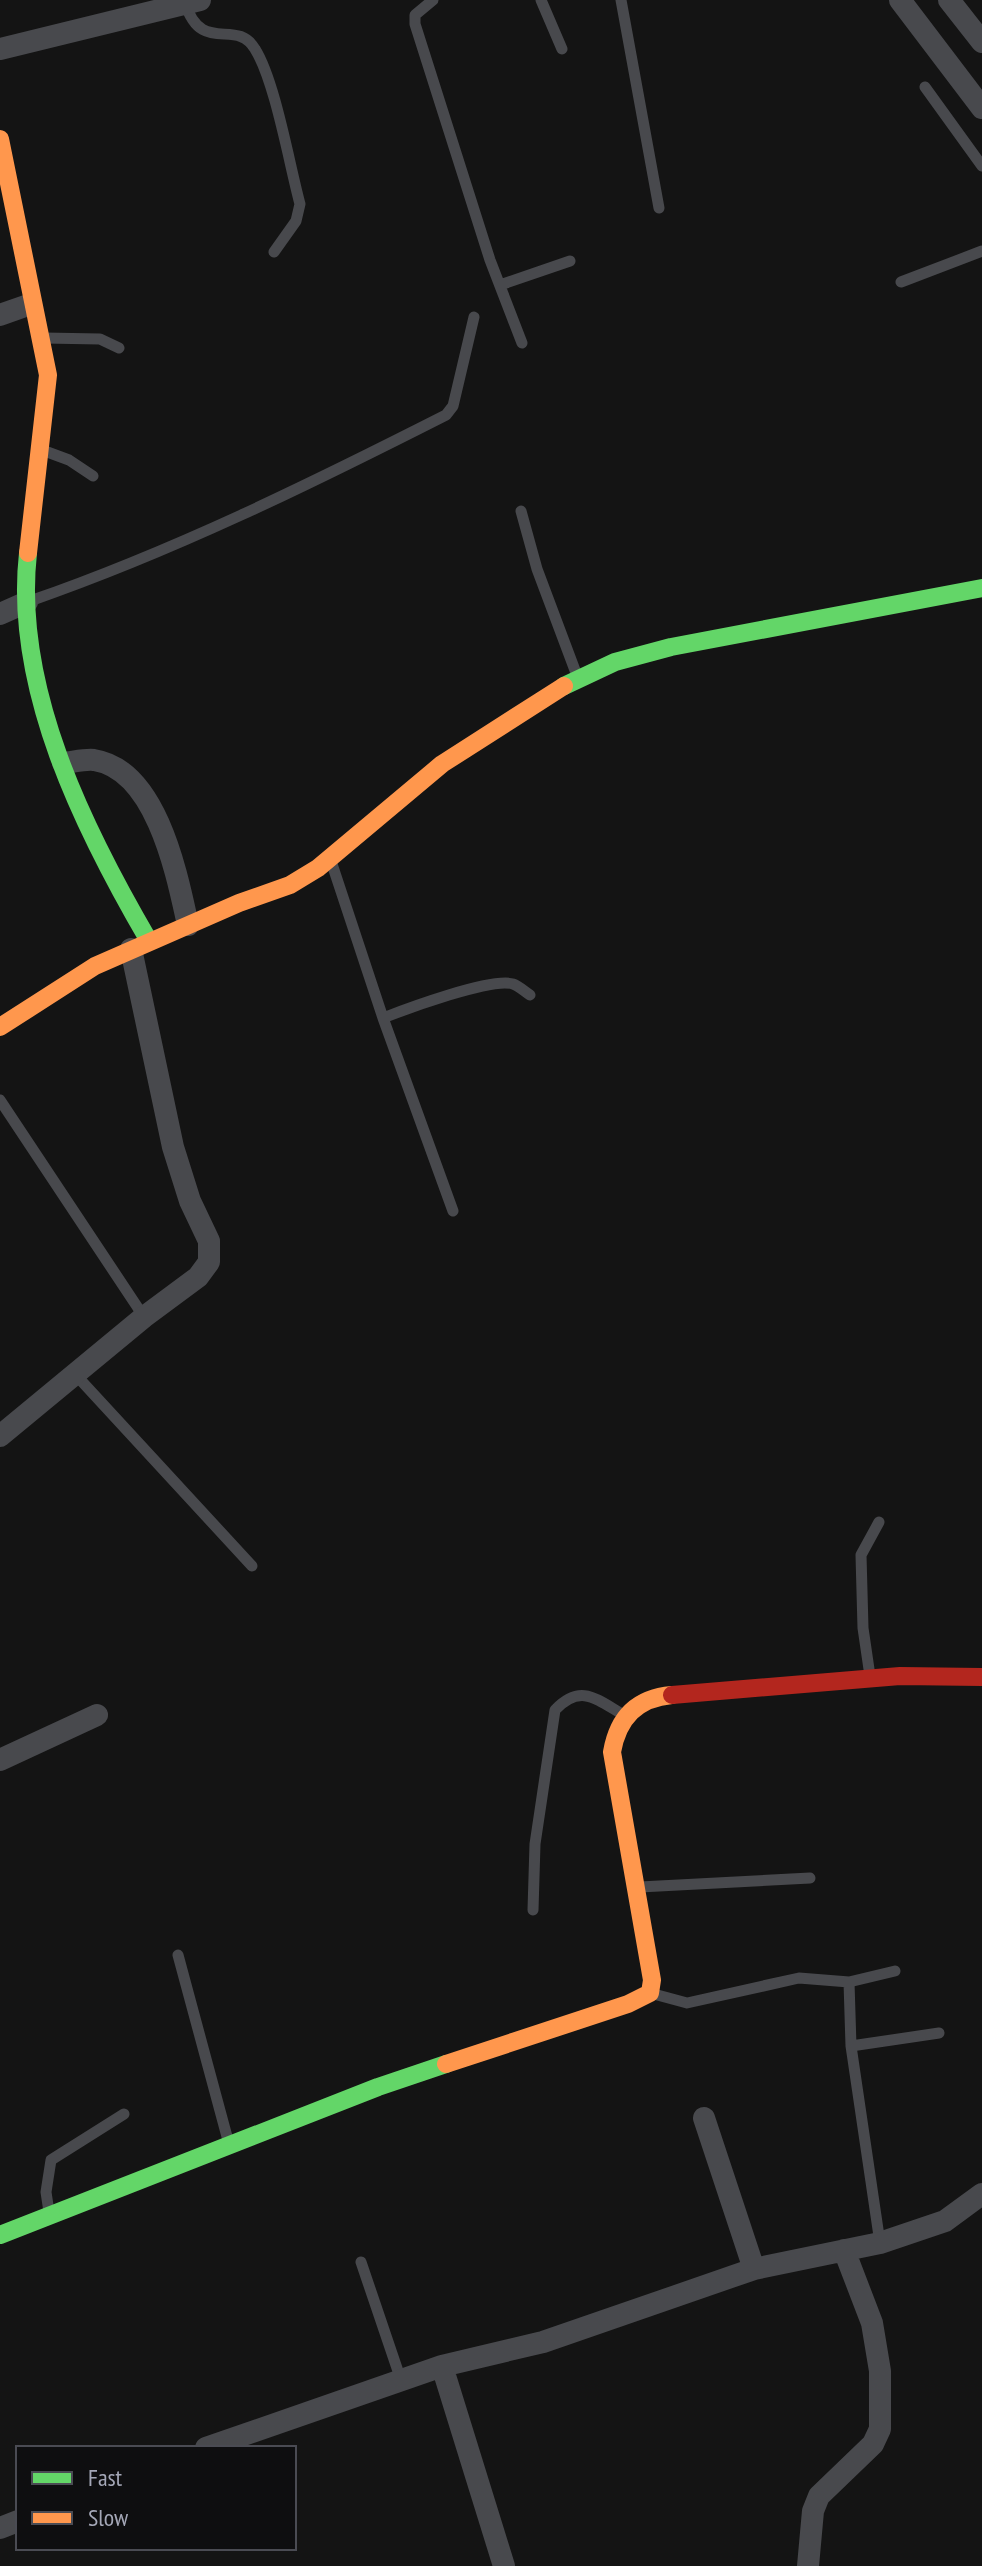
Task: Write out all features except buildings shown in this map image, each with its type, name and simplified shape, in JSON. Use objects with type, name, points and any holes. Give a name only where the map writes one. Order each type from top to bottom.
[{"type":"street","points":[[900,0],[982,108]]},
{"type":"street","points":[[949,0],[982,42]]},
{"type":"street","points":[[0,49],[193,1]]},
{"type":"street","points":[[0,139],[31,304],[48,375],[26,569],[34,682],[63,763],[140,945],[139,974],[173,1147],[211,1251],[209,1262],[198,1277],[144,1317],[0,1436]]},
{"type":"street","points":[[0,315],[31,304]]},
{"type":"street","points":[[0,1027],[95,966],[290,885],[330,857],[442,764],[577,677],[615,662],[671,647],[982,588]]},
{"type":"street","points":[[0,614],[27,602]]},
{"type":"street","points":[[63,763],[92,760],[113,766],[131,782],[162,829],[176,866],[188,925]]},
{"type":"street","points":[[2,2229],[49,2215],[378,2087],[628,2004],[650,1993],[652,1980],[612,1752],[623,1714],[657,1696],[870,1679],[982,1677]]},
{"type":"street","points":[[0,1760],[97,1715]]},
{"type":"street","points":[[704,2118],[754,2269]]},
{"type":"street","points":[[212,2446],[442,2366],[543,2342],[754,2269],[880,2243],[945,2221],[982,2194]]},
{"type":"street","points":[[808,2566],[813,2511],[819,2496],[873,2444],[880,2429],[880,2371],[872,2323],[844,2250]]},
{"type":"street","points":[[442,2366],[504,2566]]},
{"type":"lane","points":[[433,0],[415,15],[415,24],[500,285],[522,343]]},
{"type":"lane","points":[[541,0],[562,49]]},
{"type":"lane","points":[[621,0],[659,208]]},
{"type":"lane","points":[[193,1],[191,24],[200,30],[241,36],[254,45],[264,68],[300,204],[296,221],[274,252]]},
{"type":"lane","points":[[925,87],[982,166]]},
{"type":"lane","points":[[901,282],[982,251]]},
{"type":"lane","points":[[500,285],[570,261]]},
{"type":"lane","points":[[27,602],[115,571],[233,520],[446,415],[453,406],[474,317]]},
{"type":"lane","points":[[39,338],[80,336],[100,339],[119,348]]},
{"type":"lane","points":[[41,450],[69,460],[93,476]]},
{"type":"lane","points":[[521,511],[537,569],[577,677]]},
{"type":"lane","points":[[330,857],[383,1018],[453,1211]]},
{"type":"lane","points":[[383,1018],[422,1003],[491,985],[512,983],[530,995]]},
{"type":"lane","points":[[0,1100],[144,1317]]},
{"type":"lane","points":[[75,1374],[252,1566]]},
{"type":"lane","points":[[870,1679],[863,1628],[861,1555],[879,1522]]},
{"type":"lane","points":[[533,1910],[535,1844],[555,1710],[566,1698],[577,1694],[593,1697],[623,1714]]},
{"type":"lane","points":[[635,1887],[810,1878]]},
{"type":"lane","points":[[178,1955],[229,2145]]},
{"type":"lane","points":[[650,1993],[687,2003],[799,1978],[849,1982],[895,1971]]},
{"type":"lane","points":[[849,1982],[851,2046],[880,2243]]},
{"type":"lane","points":[[851,2046],[939,2033]]},
{"type":"lane","points":[[49,2215],[46,2192],[51,2160],[124,2114]]},
{"type":"lane","points":[[361,2262],[401,2380]]},
{"type":"traffic: fast","points":[[28,553],[26,604],[31,654],[42,705],[78,804],[100,852],[149,941]]},
{"type":"traffic: fast","points":[[564,686],[615,662],[671,647],[982,588]]},
{"type":"traffic: fast","points":[[0,2235],[378,2087],[446,2064]]},
{"type":"traffic: slow","points":[[0,139],[48,375],[28,553]]},
{"type":"traffic: slow","points":[[0,1027],[95,966],[239,903],[290,885],[318,868],[442,764],[564,686]]},
{"type":"traffic: slow","points":[[446,2064],[628,2004],[650,1993],[652,1980],[612,1752],[619,1729],[631,1712],[649,1700],[672,1695]]},
{"type":"traffic: jam","points":[[672,1695],[900,1676],[982,1677]]}]
